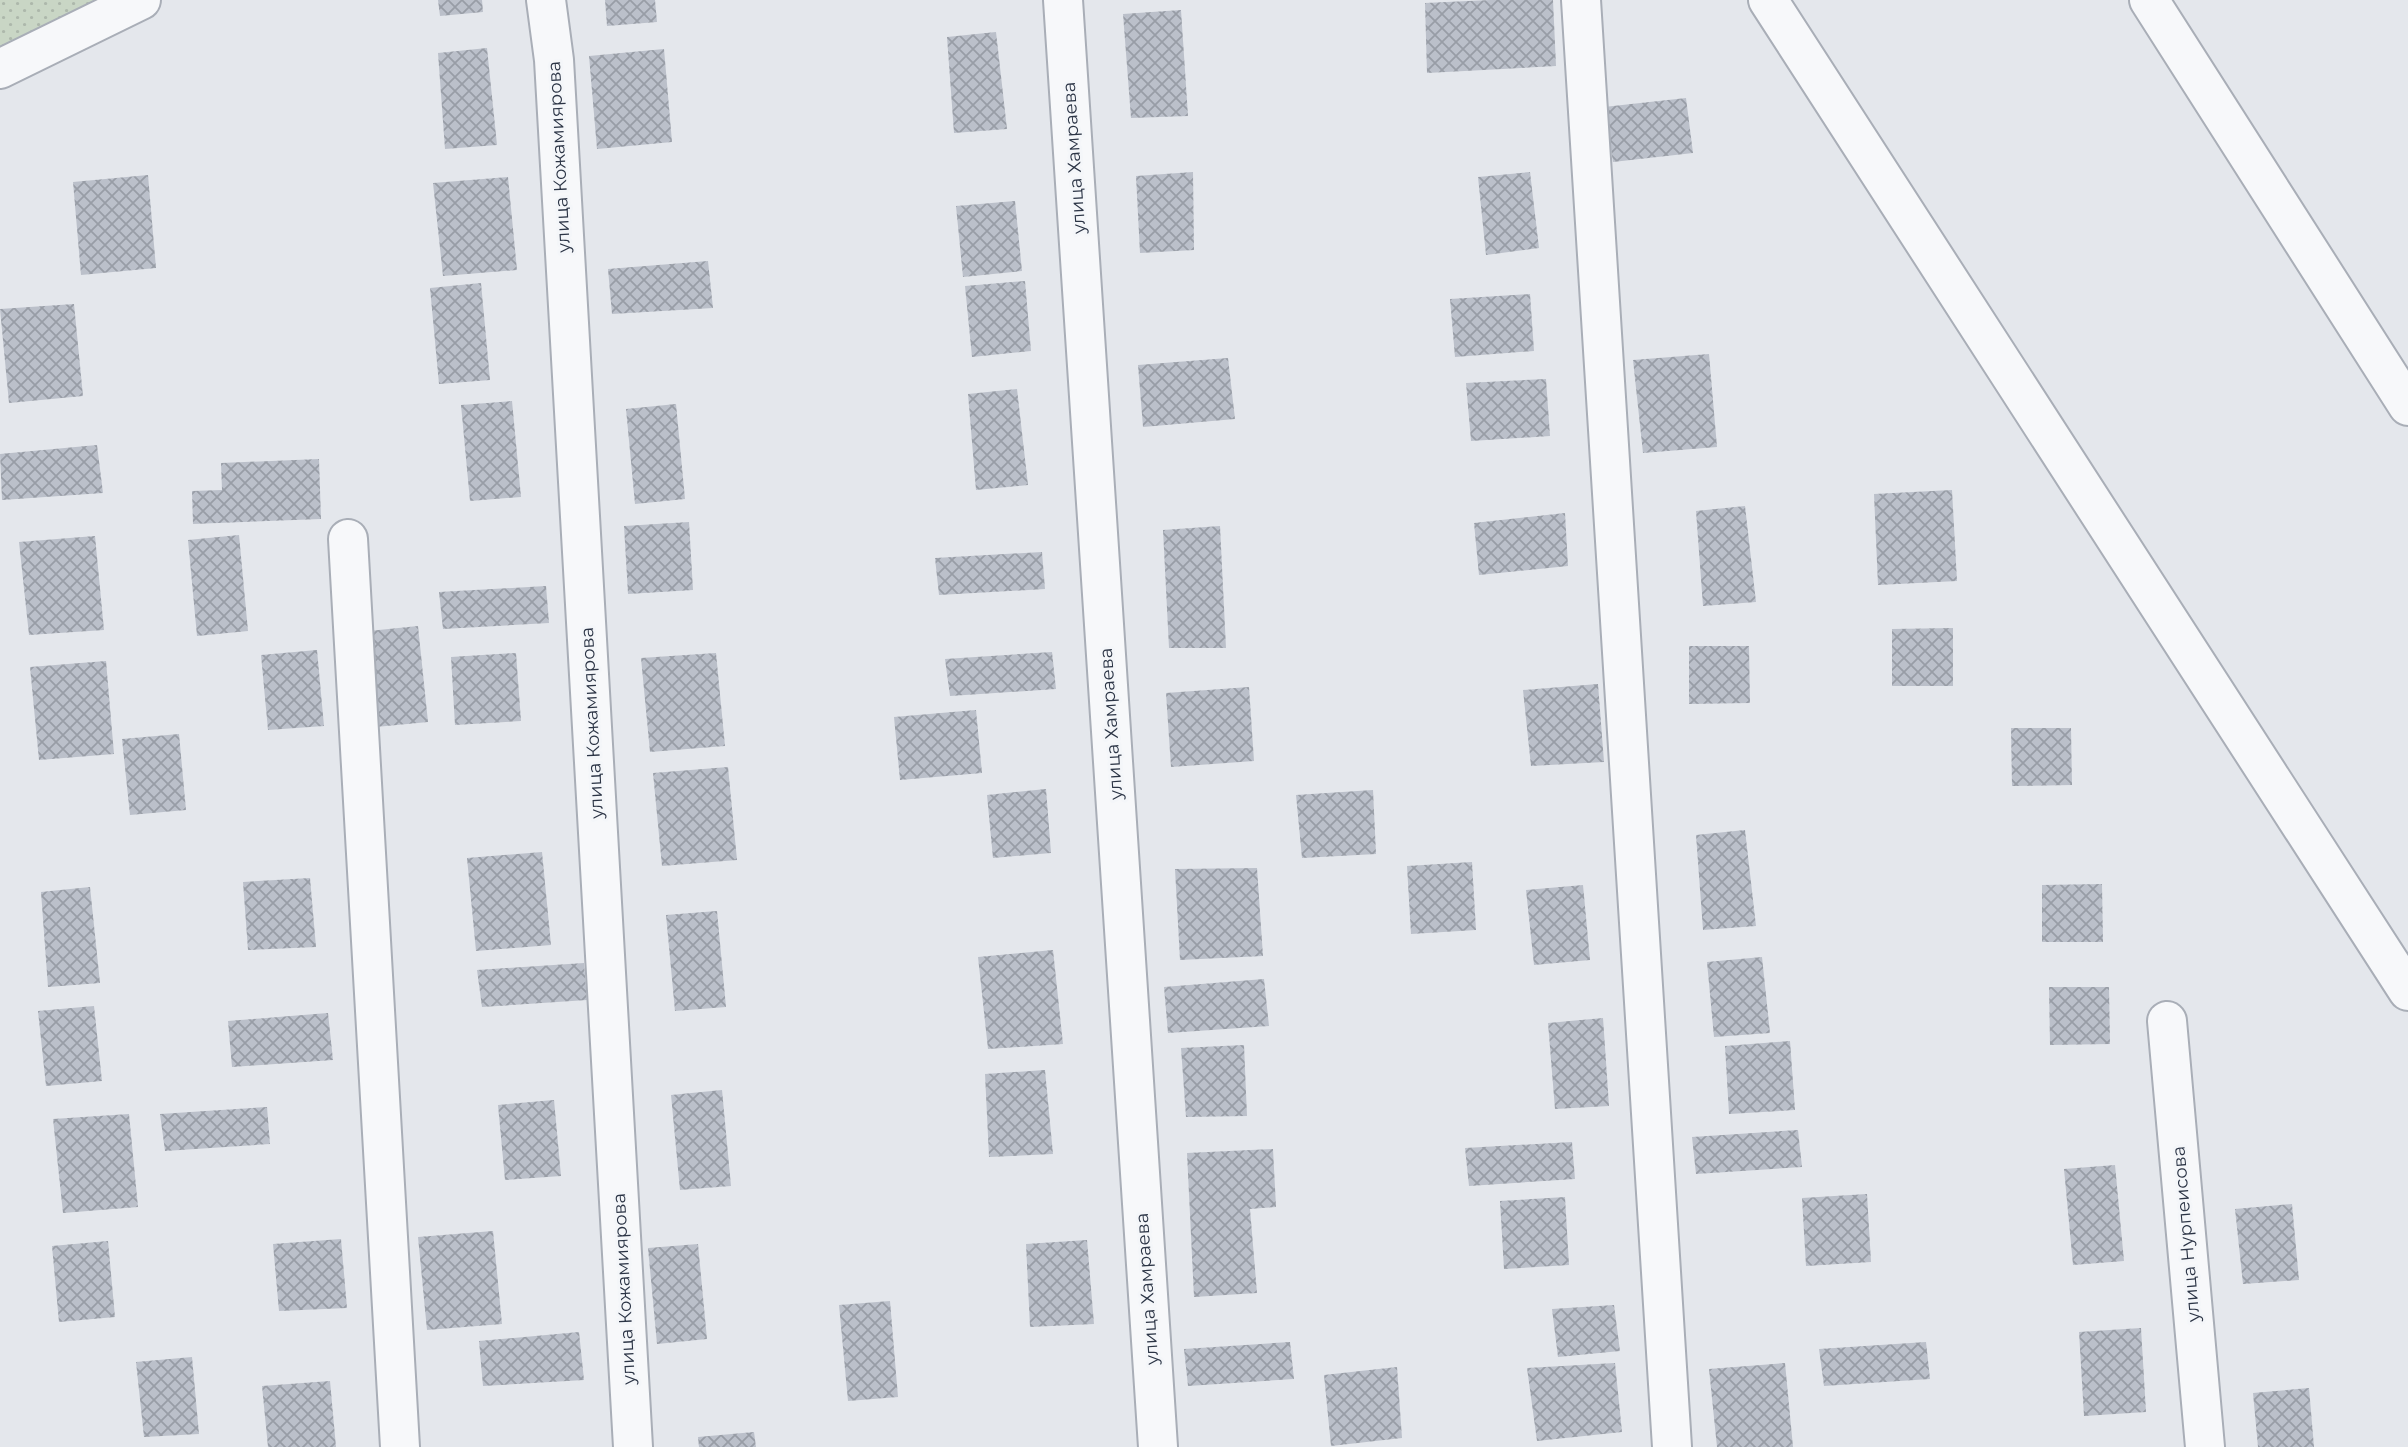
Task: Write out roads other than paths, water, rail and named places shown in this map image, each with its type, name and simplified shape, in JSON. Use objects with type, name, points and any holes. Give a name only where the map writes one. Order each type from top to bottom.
[{"type":"street","points":[[0,69],[141,0]]},
{"type":"street","name":"улица Кожамиярова","points":[[546,0],[554,60],[633,1447]]},
{"type":"street","name":"улица Хамраева","points":[[1063,0],[1158,1447]]},
{"type":"street","points":[[1581,0],[1672,1447]]},
{"type":"street","points":[[1768,0],[2408,991]]},
{"type":"street","points":[[2148,0],[2408,406]]},
{"type":"street","points":[[348,539],[400,1447]]},
{"type":"street","name":"улица Нурпеисова","points":[[2167,1021],[2205,1447]]}]
